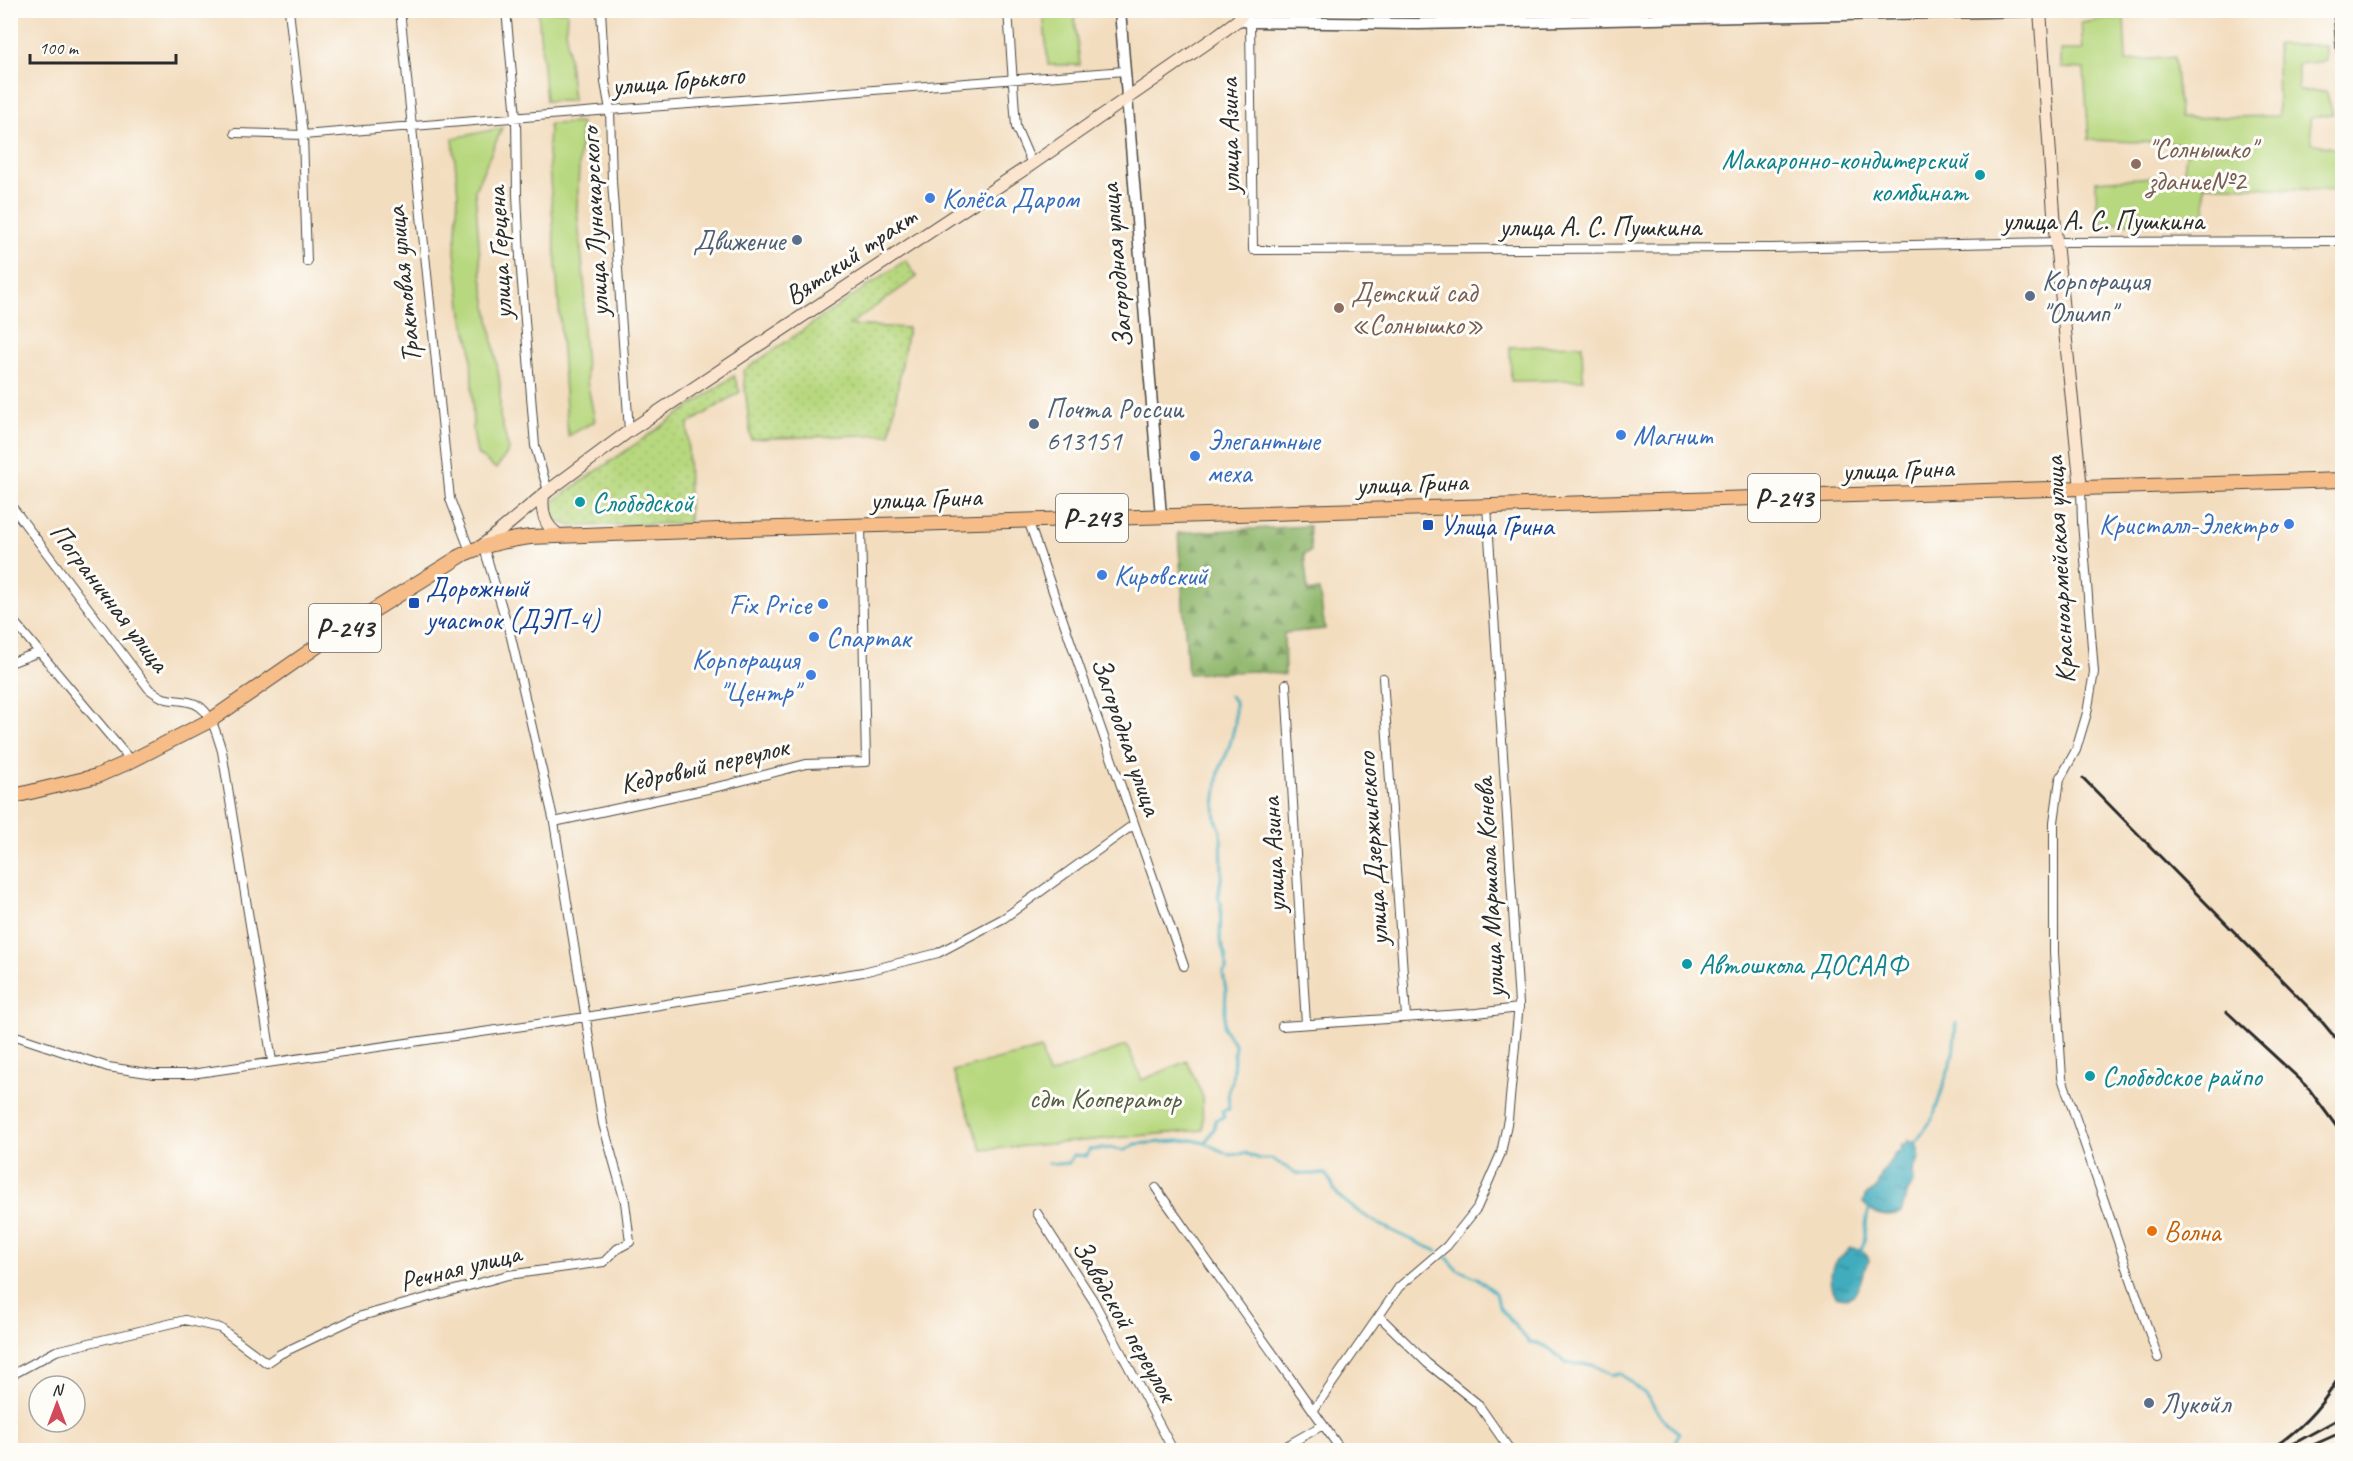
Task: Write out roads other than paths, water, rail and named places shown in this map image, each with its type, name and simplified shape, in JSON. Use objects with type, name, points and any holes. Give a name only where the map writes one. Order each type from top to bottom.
[{"type":"highway","name":"улица Грина","points":[[477,548],[530,537],[2343,480]]},
{"type":"highway","name":"Р-243","points":[[10,797],[97,776],[211,720],[326,640],[477,548]]},
{"type":"main road","name":"Красноармейская улица","points":[[2040,11],[2056,242],[2081,489]]},
{"type":"main road","name":"Вятский тракт","points":[[477,548],[545,493],[629,431],[1032,164],[1244,17]]},
{"type":"main road","points":[[545,493],[544,519],[552,532],[560,536]]},
{"type":"street","points":[[289,10],[303,135],[307,262]]},
{"type":"street","name":"Трактовая улица","points":[[400,10],[450,499],[477,548]]},
{"type":"street","name":"улица Герцена","points":[[506,10],[516,117],[516,194],[535,446],[545,493]]},
{"type":"street","name":"улица Луначарского","points":[[601,10],[605,82],[610,110],[612,181],[629,431]]},
{"type":"street","points":[[1008,10],[1016,127],[1032,164]]},
{"type":"street","name":"Загородная улица","points":[[1120,10],[1161,516]]},
{"type":"street","points":[[1244,17],[1418,24],[1809,13],[2071,10]]},
{"type":"street","points":[[2337,10],[2343,66]]},
{"type":"street","name":"улица Азина","points":[[1244,17],[1253,250]]},
{"type":"street","name":"улица Горького","points":[[235,133],[303,135],[413,128],[516,117],[1125,71]]},
{"type":"street","name":"улица А. С. Пушкина","points":[[1253,250],[1770,248],[2056,242],[2343,241]]},
{"type":"street","name":"Красноармейская улица","points":[[2081,489],[2094,672],[2087,714],[2076,750],[2061,779],[2054,822],[2054,953],[2062,1078],[2158,1358]]},
{"type":"street","name":"Пограничная улица","points":[[10,504],[149,689],[164,700],[191,702],[201,706],[211,720]]},
{"type":"street","name":"улица Маршала Конева","points":[[1313,1411],[1399,1287],[1441,1251],[1477,1209],[1502,1153],[1508,1119],[1519,1008],[1515,914],[1487,506]]},
{"type":"street","name":"Загородная улица","points":[[1028,520],[1184,966]]},
{"type":"street","name":"Кедровый переулок","points":[[554,822],[726,785],[806,764],[866,762],[861,526]]},
{"type":"street","points":[[477,548],[512,638],[554,822],[586,1017]]},
{"type":"street","points":[[10,617],[131,761]]},
{"type":"street","points":[[10,663],[39,652]]},
{"type":"street","name":"улица Дзержинского","points":[[1383,678],[1406,1017]]},
{"type":"street","name":"улица Азина","points":[[1286,684],[1306,1024]]},
{"type":"street","points":[[211,720],[222,751],[272,1061]]},
{"type":"street","points":[[10,1034],[108,1067],[154,1074],[191,1074],[586,1017],[863,972],[938,953],[1004,918],[1133,825]]},
{"type":"street","points":[[1282,1026],[1477,1013],[1519,1008]]},
{"type":"street","name":"Речная улица","points":[[10,1376],[56,1351],[185,1320],[220,1328],[267,1364],[280,1354],[358,1317],[508,1275],[604,1262],[617,1249],[630,1242],[625,1202],[603,1124],[586,1017]]},
{"type":"street","points":[[1156,1188],[1341,1450]]},
{"type":"street","name":"Заводской переулок","points":[[1037,1213],[1092,1300],[1173,1450]]},
{"type":"street","points":[[1379,1316],[1427,1363],[1478,1404],[1510,1450]]},
{"type":"street","points":[[1279,1450],[1323,1425]]},
{"type":"water","points":[[1908,1140],[1916,1142],[1920,1157],[1913,1171],[1914,1182],[1908,1191],[1901,1213],[1885,1216],[1871,1211],[1863,1203],[1865,1196],[1876,1189],[1882,1173]]},
{"type":"water","points":[[1850,1248],[1861,1249],[1869,1261],[1856,1292],[1845,1298],[1836,1296],[1834,1292],[1831,1282],[1832,1271],[1835,1262]]},
{"type":"waterway","points":[[1205,1143],[1215,1127],[1215,1120],[1224,1117],[1222,1111],[1229,1109],[1228,1091],[1232,1081],[1235,1045],[1224,1028],[1226,991],[1223,973],[1226,970],[1226,957],[1220,941],[1221,903],[1218,897],[1222,873],[1221,831],[1216,820],[1215,806],[1219,771],[1229,748],[1235,724],[1235,701],[1230,696]]},
{"type":"waterway","points":[[1916,1142],[1933,1118],[1953,1056],[1956,1023]]},
{"type":"waterway","points":[[1048,1163],[1069,1163],[1073,1155],[1087,1156],[1089,1150],[1113,1148],[1123,1151],[1136,1144],[1192,1140],[1205,1143],[1230,1155],[1245,1153],[1260,1159],[1272,1159],[1298,1174],[1325,1174],[1338,1195],[1350,1206],[1386,1228],[1437,1251]]},
{"type":"waterway","points":[[1861,1249],[1869,1210]]},
{"type":"waterway","points":[[1443,1253],[1457,1269],[1477,1278],[1496,1293],[1499,1307],[1529,1342],[1545,1346],[1565,1363],[1594,1365],[1611,1375],[1620,1373],[1645,1394],[1666,1422],[1679,1433],[1675,1443],[1682,1450]]},
{"type":"railway","points":[[2083,778],[2318,1017],[2342,1046]]},
{"type":"railway","points":[[2227,1012],[2306,1085],[2342,1134]]},
{"type":"railway","points":[[2269,1450],[2302,1425],[2320,1405],[2342,1371]]},
{"type":"railway","points":[[2291,1445],[2342,1417]]},
{"type":"railway","points":[[2302,1450],[2342,1432]]},
{"type":"place","name":"\"Солнышко\" здание№2","points":[[2136,164]]},
{"type":"place","name":"Макаронно-кондитерский комбинат","points":[[1980,175]]},
{"type":"place","name":"Колёса Даром","points":[[930,198]]},
{"type":"place","name":"Движение","points":[[797,240]]},
{"type":"place","name":"Корпорация \"Олимп\"","points":[[2030,296]]},
{"type":"place","name":"Детский сад «Солнышко»","points":[[1339,308]]},
{"type":"place","name":"Почта России 613151","points":[[1034,424]]},
{"type":"place","name":"Магнит","points":[[1621,435]]},
{"type":"place","name":"Элегантные меха","points":[[1195,456]]},
{"type":"place","name":"Слободской","points":[[580,502]]},
{"type":"place","name":"Кристалл-Электро","points":[[2289,524]]},
{"type":"place","name":"Улица Грина","points":[[1428,525]]},
{"type":"place","name":"Кировский","points":[[1102,575]]},
{"type":"place","name":"Дорожный участок (ДЭП-4)","points":[[414,603]]},
{"type":"place","name":"Fix Price","points":[[823,604]]},
{"type":"place","name":"Спартак","points":[[814,637]]},
{"type":"place","name":"Корпорация \"Центр\"","points":[[811,675]]},
{"type":"place","name":"Автошкола ДОСААФ","points":[[1687,964]]},
{"type":"place","name":"Слободское райпо","points":[[2090,1076]]},
{"type":"place","name":"Волна","points":[[2152,1231]]},
{"type":"place","name":"Лукойл","points":[[2149,1403]]},
{"type":"park label","name":"сдт Кооператор","points":[[1105,1098]]}]
